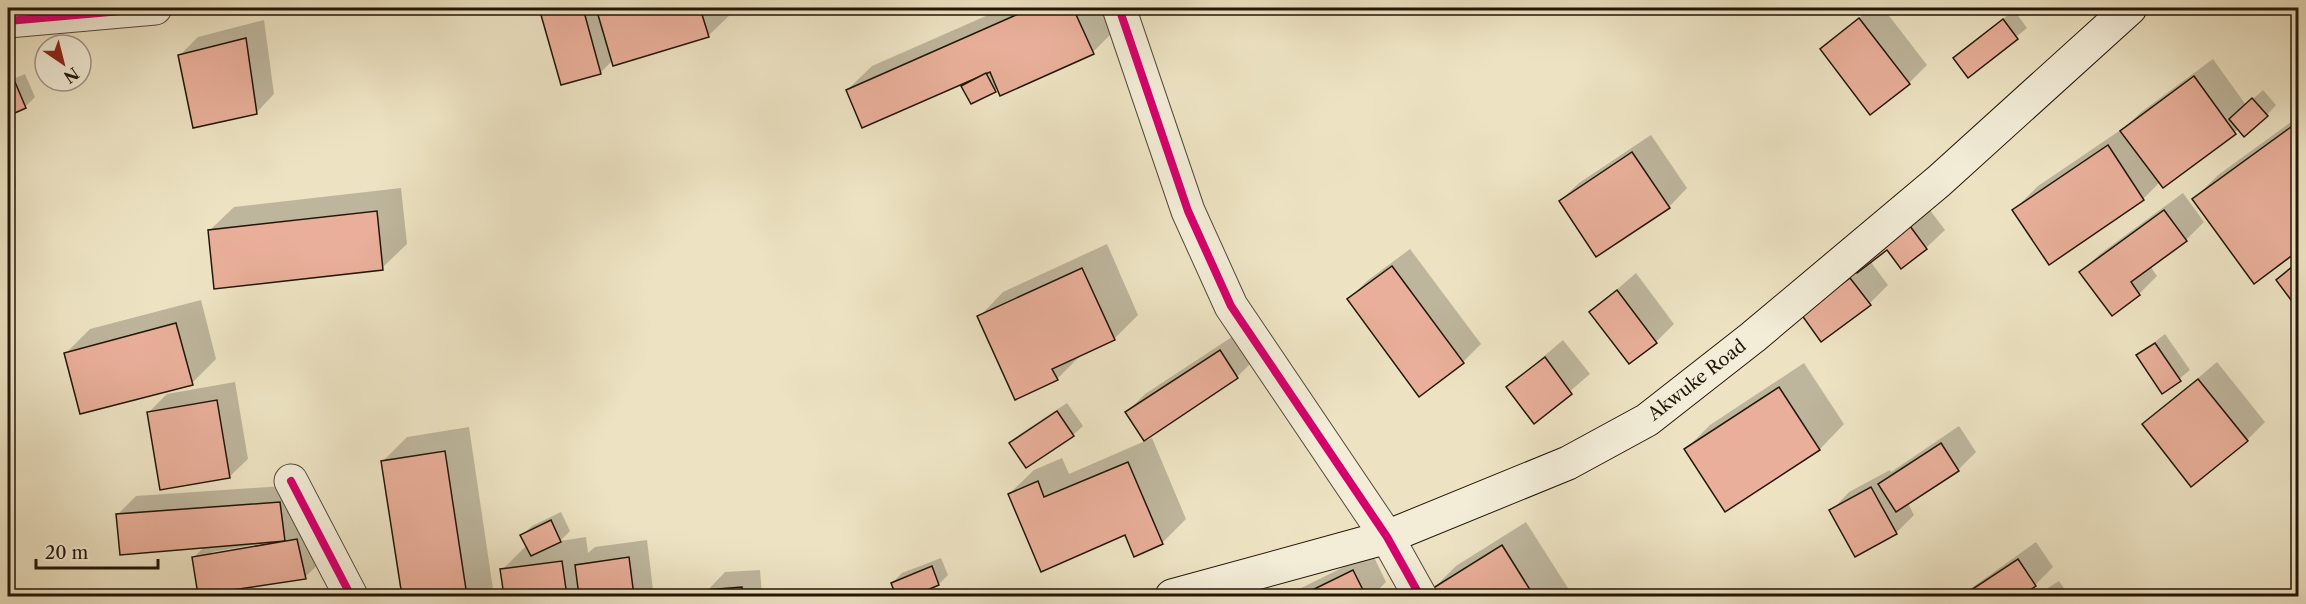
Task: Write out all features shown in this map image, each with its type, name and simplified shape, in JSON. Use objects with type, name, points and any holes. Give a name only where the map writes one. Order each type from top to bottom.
[{"type":"main road","points":[[8,21],[155,8]]},
{"type":"main road","points":[[1119,8],[1188,211],[1231,306],[1387,537],[1420,597]]},
{"type":"main road","name":"Akwuke Road","points":[[1172,597],[1387,537],[1568,463],[1647,420],[1753,337],[1938,181],[2130,8]]},
{"type":"main road","points":[[291,481],[351,597]]},
{"type":"building","points":[[539,8],[583,8],[601,74],[561,85]]},
{"type":"building","points":[[596,8],[700,8],[709,37],[613,66]]},
{"type":"building","points":[[1032,8],[1073,8],[1094,54],[1000,96],[990,72],[862,128],[846,90]]},
{"type":"building","points":[[1909,8],[1923,8],[1914,14]]},
{"type":"building","points":[[1859,18],[1910,84],[1870,115],[1820,49]]},
{"type":"building","points":[[2003,19],[2018,39],[1968,78],[1953,58]]},
{"type":"building","points":[[246,38],[257,114],[193,128],[178,55]]},
{"type":"building","points":[[986,73],[996,92],[971,104],[961,86]]},
{"type":"building","points":[[2194,76],[2236,134],[2163,188],[2120,131]]},
{"type":"building","points":[[15,82],[26,108],[8,116],[8,85]]},
{"type":"building","points":[[2252,98],[2268,116],[2244,137],[2229,119]]},
{"type":"building","points":[[2295,124],[2298,129],[2298,251],[2254,284],[2192,199]]},
{"type":"building","points":[[2108,145],[2144,200],[2049,265],[2012,210]]},
{"type":"building","points":[[1632,152],[1670,208],[1596,257],[1559,201]]},
{"type":"building","points":[[2164,210],[2187,241],[2131,282],[2140,295],[2112,316],[2079,272]]},
{"type":"building","points":[[377,211],[383,270],[214,289],[208,230]]},
{"type":"building","points":[[1904,218],[1927,249],[1901,269],[1887,250],[1857,273],[1847,259]]},
{"type":"building","points":[[2298,262],[2298,300],[2294,304],[2276,280]]},
{"type":"building","points":[[1392,266],[1464,363],[1419,397],[1347,299]]},
{"type":"building","points":[[1082,268],[1115,340],[1052,369],[1058,380],[1015,400],[977,316]]},
{"type":"building","points":[[1850,278],[1871,305],[1821,342],[1801,314]]},
{"type":"building","points":[[1617,290],[1657,343],[1629,364],[1589,312]]},
{"type":"building","points":[[176,323],[193,385],[80,414],[64,353]]},
{"type":"building","points":[[2155,343],[2181,381],[2162,394],[2136,355]]},
{"type":"building","points":[[1220,350],[1238,378],[1144,441],[1125,412]]},
{"type":"building","points":[[1545,357],[1572,394],[1534,424],[1506,387]]},
{"type":"building","points":[[2198,379],[2248,441],[2191,487],[2142,424]]},
{"type":"building","points":[[1779,387],[1820,450],[1725,512],[1684,449]]},
{"type":"building","points":[[217,400],[230,478],[160,490],[147,412]]},
{"type":"building","points":[[1057,411],[1074,436],[1026,468],[1009,443]]},
{"type":"building","points":[[1941,443],[1959,471],[1896,512],[1878,484]]},
{"type":"building","points":[[445,451],[467,596],[402,596],[381,461]]},
{"type":"building","points":[[1128,462],[1163,544],[1134,557],[1125,535],[1041,572],[1008,494],[1038,481],[1044,497]]},
{"type":"building","points":[[1871,487],[1897,534],[1855,557],[1829,510]]},
{"type":"building","points":[[280,502],[285,541],[120,555],[116,514]]},
{"type":"building","points":[[551,520],[561,542],[531,556],[520,535]]},
{"type":"building","points":[[297,539],[306,579],[198,595],[192,557]]},
{"type":"building","points":[[1502,545],[1534,596],[1434,596],[1430,590]]},
{"type":"building","points":[[629,557],[634,596],[579,596],[575,565]]},
{"type":"building","points":[[2018,559],[2036,586],[2021,596],[1962,596]]},
{"type":"building","points":[[562,561],[567,596],[504,596],[500,569]]},
{"type":"building","points":[[932,566],[939,585],[913,596],[896,596],[891,583]]},
{"type":"building","points":[[1353,570],[1366,596],[1300,596]]},
{"type":"building","points":[[742,587],[743,596],[706,596],[705,590]]},
{"type":"cycle path","points":[[8,21],[155,8]]},
{"type":"cycle path","points":[[1119,8],[1188,211],[1231,306],[1387,537],[1420,596]]},
{"type":"cycle path","points":[[291,481],[351,596]]}]
